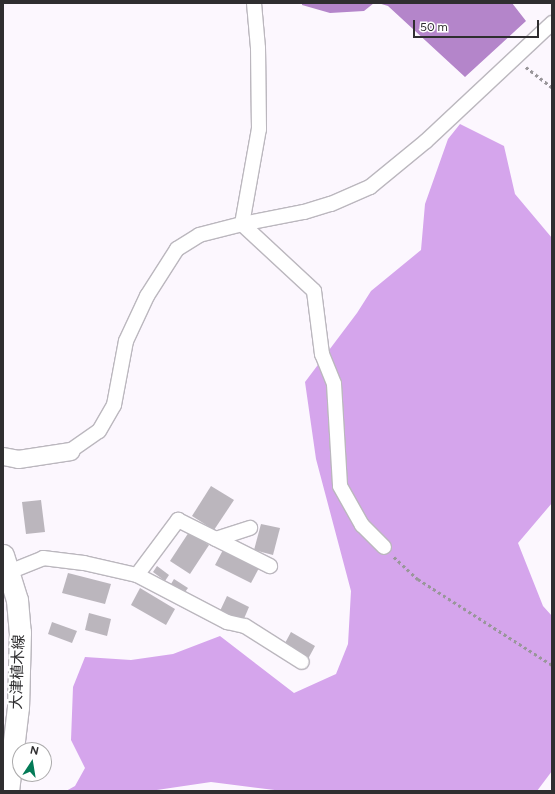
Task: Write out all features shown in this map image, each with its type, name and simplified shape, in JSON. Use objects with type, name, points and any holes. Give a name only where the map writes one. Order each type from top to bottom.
[{"type":"main road","name":"大津植木線","points":[[6,563],[17,600],[20,632],[18,707],[8,751],[8,791]]},
{"type":"street","points":[[242,224],[259,129],[258,48],[254,3]]},
{"type":"street","points":[[3,456],[18,459],[70,451],[99,431],[114,405],[126,341],[147,296],[177,249],[199,235],[242,224],[318,208],[370,187],[426,141],[552,23]]},
{"type":"street","points":[[242,224],[314,291],[322,354],[334,384],[340,486],[362,525],[384,547]]},
{"type":"street","points":[[137,575],[178,520],[270,566]]},
{"type":"street","points":[[216,539],[250,528]]},
{"type":"street","points":[[6,563],[43,558],[84,563],[137,575],[227,622],[245,626],[302,662]]},
{"type":"path","points":[[515,59],[552,87]]},
{"type":"path","points":[[384,547],[418,579],[552,665]]},
{"type":"shaded area","points":[[302,3],[374,3],[364,11],[330,13],[302,5]]},
{"type":"shaded area","points":[[378,3],[512,3],[526,21],[465,77],[388,6]]},
{"type":"shaded area","points":[[460,124],[504,146],[515,194],[552,238],[552,503],[518,543],[543,606],[552,616],[552,771],[537,791],[283,791],[211,782],[150,791],[66,791],[75,786],[85,768],[71,740],[73,687],[85,657],[131,660],[173,654],[220,636],[294,693],[336,674],[348,644],[351,591],[316,459],[305,382],[357,313],[371,291],[421,250],[425,204],[448,139]]},
{"type":"building","points":[[211,486],[234,500],[214,530],[192,516]]},
{"type":"building","points":[[41,500],[45,532],[26,534],[22,502]]},
{"type":"building","points":[[261,524],[280,528],[273,555],[254,550]]},
{"type":"building","points":[[189,532],[209,545],[190,574],[170,561]]},
{"type":"building","points":[[223,550],[259,568],[251,583],[215,565]]},
{"type":"building","points":[[157,566],[169,575],[165,581],[153,572]]},
{"type":"building","points":[[68,573],[111,584],[105,604],[62,593]]},
{"type":"building","points":[[174,579],[188,588],[185,592],[171,584]]},
{"type":"building","points":[[140,588],[175,609],[166,625],[131,605]]},
{"type":"building","points":[[227,596],[249,607],[243,621],[220,611]]},
{"type":"building","points":[[89,613],[111,619],[107,636],[85,630]]},
{"type":"building","points":[[52,622],[77,631],[72,643],[48,634]]},
{"type":"building","points":[[291,632],[315,646],[308,659],[284,645]]}]
